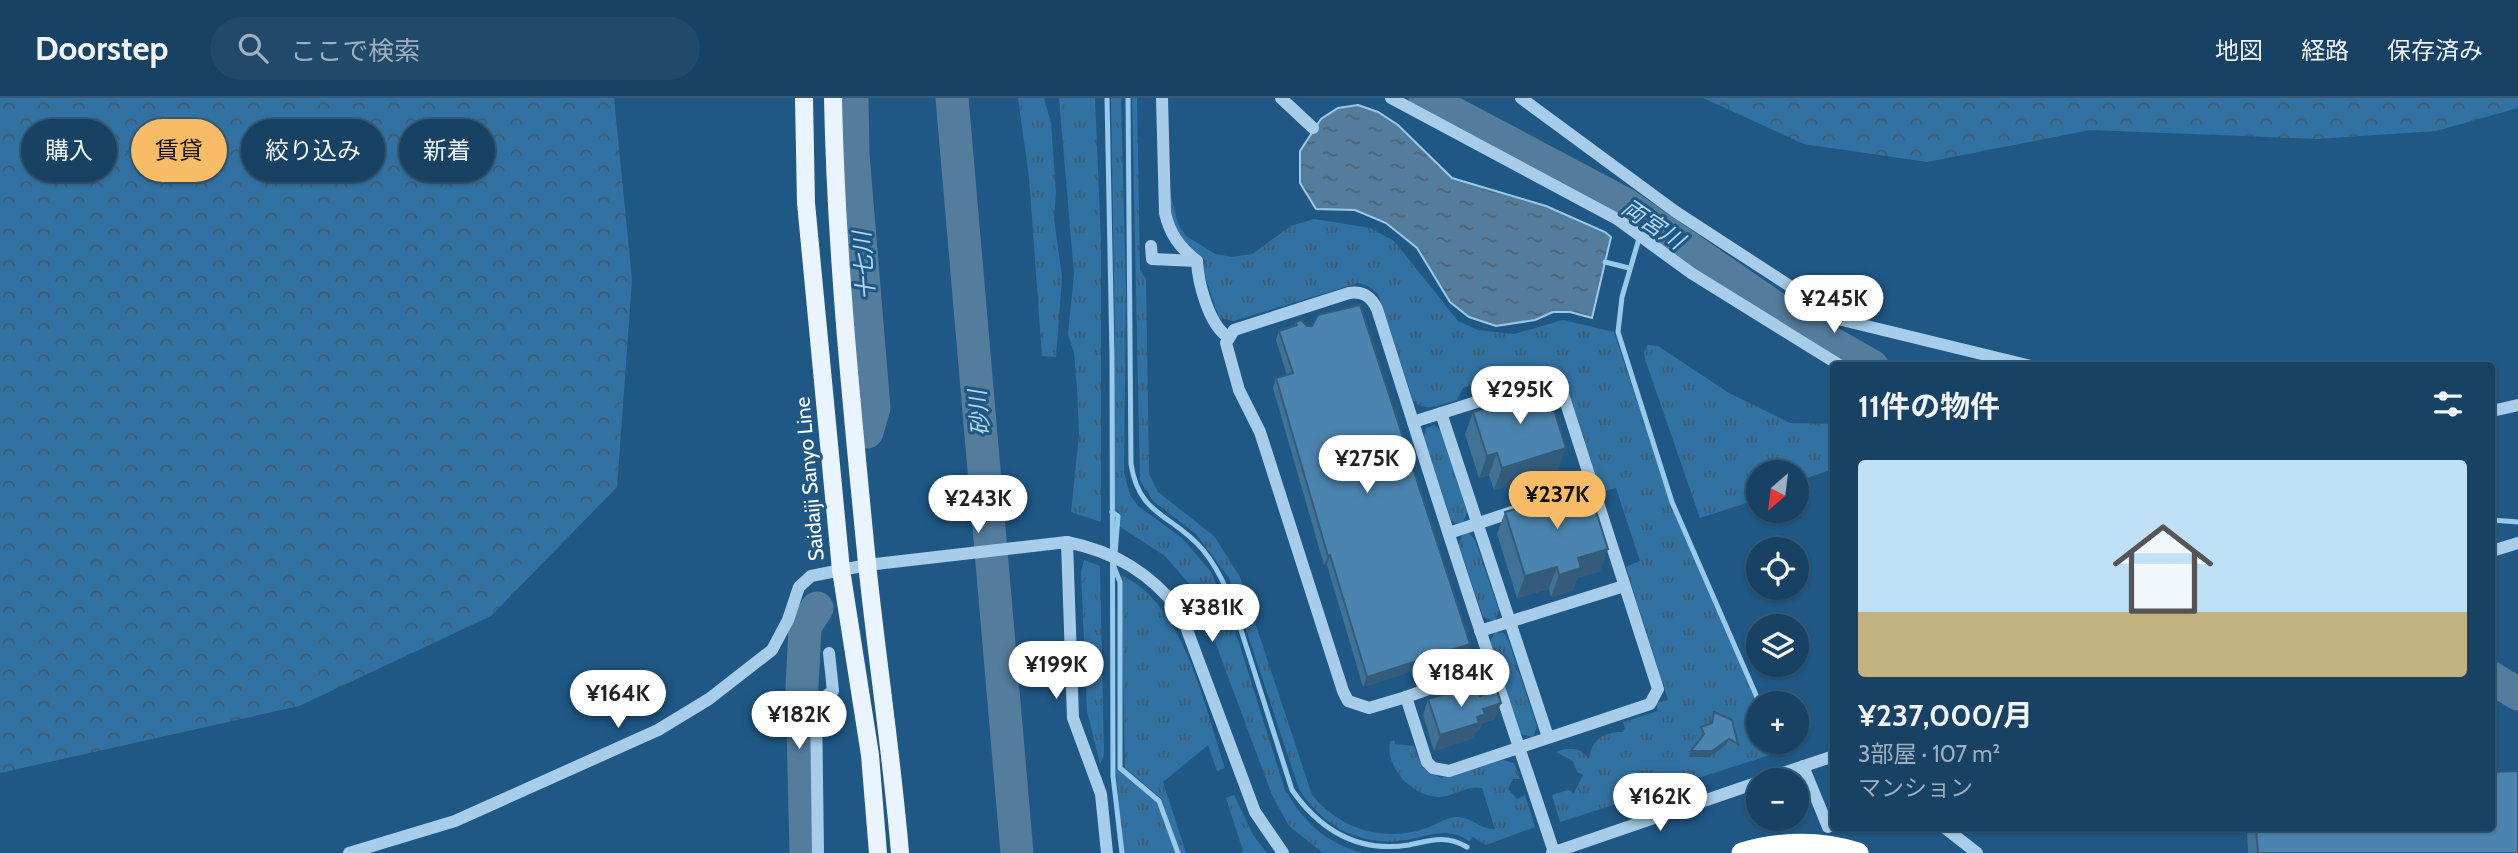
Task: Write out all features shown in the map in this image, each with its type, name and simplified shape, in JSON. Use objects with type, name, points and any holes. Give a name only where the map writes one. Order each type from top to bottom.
[{"type":"highway","points":[[1742,853],[1769,845],[1793,844],[1825,846],[1858,853]]},
{"type":"main road","name":"Saidaiji Sanyo Line","points":[[804,98],[806,203],[841,570],[870,755],[878,853]]},
{"type":"main road","points":[[833,98],[835,191],[867,565],[890,736],[900,853]]},
{"type":"street","points":[[1162,98],[1165,212],[1174,240],[1197,261],[1198,273],[1218,330],[1228,337]]},
{"type":"street","points":[[1281,98],[1313,128]]},
{"type":"street","points":[[1391,98],[1616,219],[1691,273],[1835,362]]},
{"type":"street","points":[[1521,98],[1676,212],[1842,320],[2015,362]]},
{"type":"street","points":[[1151,246],[1152,259],[1197,261]]},
{"type":"street","points":[[1490,667],[1369,708],[1348,701],[1260,432],[1240,390],[1226,344],[1234,330],[1302,313],[1356,292],[1373,300],[1490,667],[1553,853],[1746,786]]},
{"type":"street","points":[[1406,697],[1427,762],[1433,768],[1449,771],[1650,704],[1657,697],[1658,689],[1624,586],[1586,489],[1564,397],[1551,382],[1541,382],[1413,422]]},
{"type":"street","points":[[2495,410],[2518,405]]},
{"type":"street","points":[[1441,413],[1548,737]]},
{"type":"street","points":[[1449,533],[1528,507]]},
{"type":"street","points":[[349,853],[455,821],[658,730],[744,675],[772,650],[788,620],[799,587],[811,576],[867,565],[1067,542],[1091,547],[1138,568],[1162,587],[1181,611],[1251,802],[1269,836],[1283,853]]},
{"type":"street","points":[[1067,542],[1073,718],[1101,794],[1107,853]]},
{"type":"street","points":[[2495,550],[2518,543]]},
{"type":"street","points":[[1480,631],[1624,586]]},
{"type":"street","points":[[818,853],[816,703],[833,691],[829,653]]},
{"type":"street","points":[[1797,768],[1830,757]]},
{"type":"street","points":[[1803,766],[1828,827]]},
{"type":"street","points":[[1949,831],[1977,853]]},
{"type":"green space","points":[[0,98],[614,98],[632,280],[617,487],[491,616],[299,706],[0,773]]},
{"type":"green space","points":[[1018,98],[1044,98],[1051,123],[1056,193],[1054,219],[1062,277],[1056,357],[1042,356],[1029,177]]},
{"type":"green space","points":[[1059,98],[1095,98],[1101,243],[1101,522],[1071,512],[1079,435],[1074,353],[1068,334],[1074,274]]},
{"type":"green space","points":[[1111,98],[1121,98],[1126,292],[1124,472],[1130,495],[1138,506],[1182,538],[1211,572],[1234,627],[1284,787],[1291,799],[1316,829],[1338,844],[1364,853],[1323,853],[1289,826],[1272,795],[1197,593],[1165,556],[1119,526],[1120,514],[1113,509],[1115,337]]},
{"type":"green space","points":[[1132,98],[1137,98],[1140,270],[1146,279],[1149,474],[1158,492],[1214,536],[1240,577],[1312,795],[1335,816],[1363,830],[1377,833],[1408,833],[1455,817],[1495,829],[1482,788],[1440,797],[1430,796],[1403,779],[1392,762],[1390,742],[1394,740],[1395,744],[1414,746],[1423,768],[1441,778],[1503,760],[1514,763],[1520,779],[1513,779],[1508,789],[1517,799],[1525,795],[1535,827],[1486,845],[1473,837],[1469,841],[1461,836],[1445,833],[1406,840],[1374,840],[1359,837],[1332,824],[1299,789],[1229,578],[1196,534],[1153,501],[1140,481]]},
{"type":"green space","points":[[1703,98],[2518,98],[2518,108],[2436,131],[2317,139],[2090,130],[1927,162],[1804,144]]},
{"type":"green space","points":[[1170,192],[1178,224],[1186,236],[1215,254],[1232,257],[1252,254],[1291,226],[1314,219],[1370,228],[1394,241],[1458,321],[1478,330],[1514,334],[1563,320],[1614,332],[1671,503],[1746,668],[1746,677],[1750,677],[1757,691],[1746,691],[1746,754],[1773,754],[1560,822],[1552,795],[1568,790],[1574,793],[1583,775],[1577,772],[1573,761],[1556,752],[1574,749],[1589,759],[1593,746],[1604,735],[1623,732],[1623,722],[1658,711],[1656,703],[1668,700],[1626,567],[1640,561],[1616,488],[1601,492],[1568,389],[1550,374],[1515,381],[1503,375],[1463,388],[1457,400],[1434,407],[1418,404],[1413,400],[1378,294],[1368,286],[1358,283],[1234,321],[1219,318],[1203,270],[1205,260],[1180,238],[1171,215]]},
{"type":"green space","points":[[1648,345],[1658,346],[1729,393],[1790,423],[1830,424],[1830,470],[1810,477],[1810,460],[1746,460],[1746,503],[1700,518],[1644,352]]},
{"type":"green space","points":[[1434,425],[1441,431],[1467,512],[1463,523],[1451,520],[1424,438],[1426,428]]},
{"type":"green space","points":[[1469,533],[1475,540],[1499,610],[1495,621],[1483,617],[1459,545],[1462,535]]},
{"type":"green space","points":[[1084,560],[1100,566],[1104,755],[1100,764],[1087,711],[1081,572]]},
{"type":"green space","points":[[1121,575],[1143,589],[1161,609],[1176,633],[1200,688],[1225,768],[1217,771],[1208,745],[1163,782],[1186,853],[1180,853],[1161,798],[1125,768]]},
{"type":"green space","points":[[1495,632],[1504,633],[1509,642],[1537,727],[1533,737],[1520,734],[1490,642]]},
{"type":"green space","points":[[1120,768],[1160,803],[1177,853],[1123,853],[1116,769]]},
{"type":"green space","points":[[1234,795],[1253,835],[1267,853],[1240,853],[1243,851],[1226,798]]},
{"type":"water","points":[[1358,105],[1378,112],[1398,125],[1452,178],[1546,206],[1611,237],[1592,318],[1570,312],[1553,312],[1535,320],[1496,326],[1469,317],[1450,302],[1417,248],[1386,223],[1355,210],[1316,209],[1300,183],[1300,151],[1321,119],[1338,108]]},
{"type":"building","points":[[1360,305],[1470,644],[1367,677],[1276,378],[1293,373],[1279,331],[1297,325],[1296,322],[1301,320],[1307,326],[1312,326],[1318,315]]},
{"type":"building","points":[[1534,382],[1537,391],[1547,388],[1566,448],[1502,468],[1497,453],[1487,456],[1473,412],[1506,402],[1503,392]]},
{"type":"building","points":[[1574,486],[1575,490],[1588,486],[1608,549],[1578,558],[1581,568],[1559,575],[1557,567],[1525,576],[1505,512],[1526,506],[1524,502]]},
{"type":"building","points":[[1468,687],[1470,693],[1477,690],[1480,696],[1497,690],[1501,703],[1483,709],[1485,714],[1477,717],[1479,723],[1440,735],[1428,699]]},
{"type":"building","points":[[1714,712],[1732,720],[1738,744],[1729,739],[1712,751],[1691,751],[1704,734],[1701,727],[1712,723]]},
{"type":"building","points":[[2518,771],[2518,853],[2258,853],[2256,831],[2495,831],[2495,772]]},
{"type":"waterway","name":"十七川","points":[[852,98],[853,154],[874,408],[867,432]]},
{"type":"waterway","name":"砂川","points":[[952,98],[1017,853]]},
{"type":"waterway","points":[[1107,98],[1112,355],[1113,776],[1122,853]]},
{"type":"waterway","points":[[1128,98],[1131,464],[1141,495],[1149,505],[1192,538],[1219,574],[1236,616],[1292,790],[1315,817],[1357,842],[1390,847],[1445,840],[1467,847]]},
{"type":"waterway","name":"両宮川","points":[[1425,98],[1625,204],[1800,325],[1865,362]]},
{"type":"waterway","points":[[1645,218],[1622,297],[1618,332],[1672,502],[1754,691]]},
{"type":"waterway","points":[[1605,262],[1629,268]]},
{"type":"waterway","points":[[1112,512],[1118,516],[1114,567],[1120,582],[1120,768],[1159,801],[1178,853]]},
{"type":"waterway","points":[[2495,520],[2518,522]]},
{"type":"waterway","name":"十七川","points":[[806,853],[802,687],[805,627],[817,608]]},
{"type":"waterway","name":"両宮川","points":[[2495,680],[2518,694]]}]
